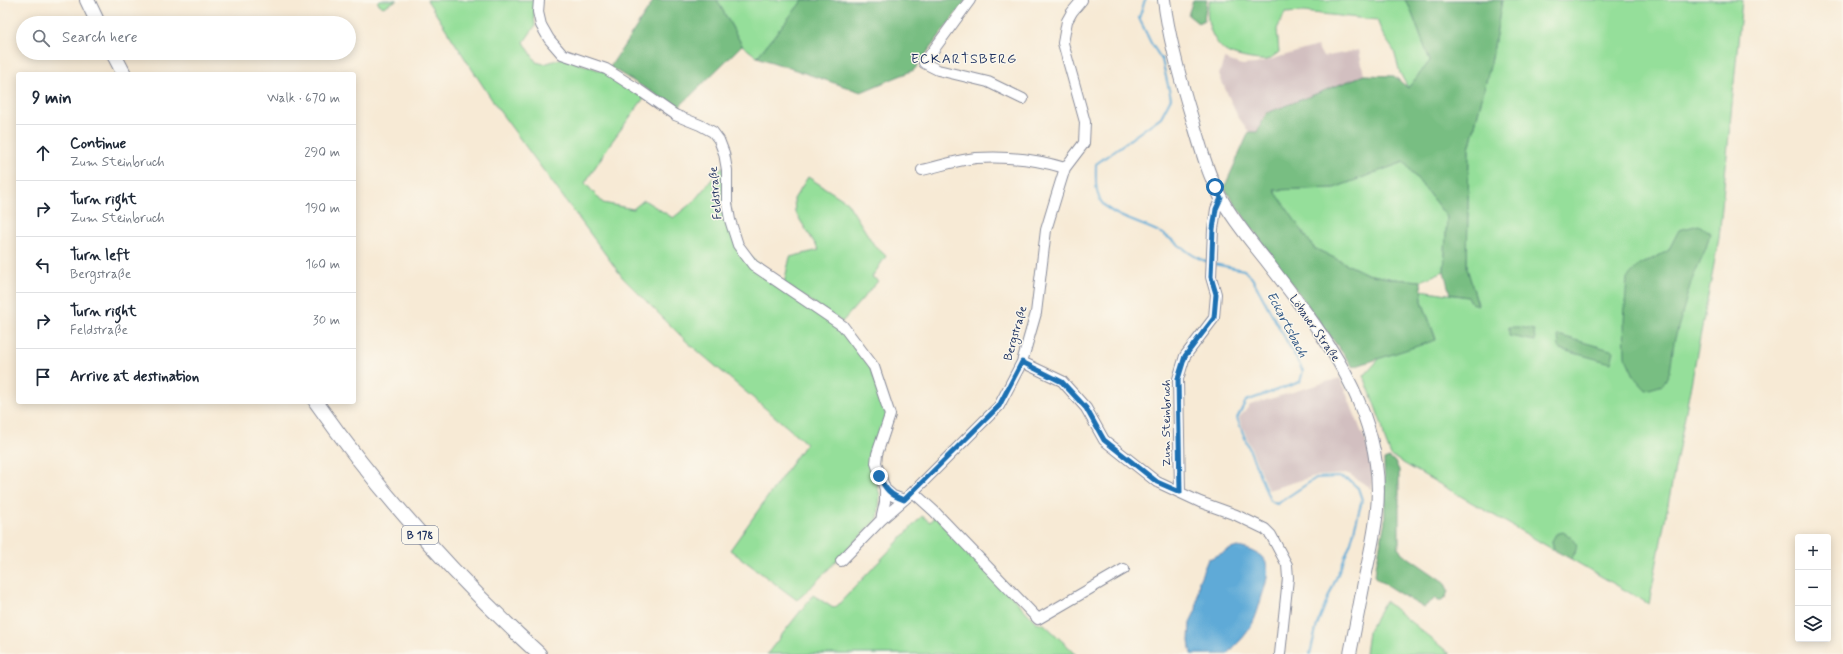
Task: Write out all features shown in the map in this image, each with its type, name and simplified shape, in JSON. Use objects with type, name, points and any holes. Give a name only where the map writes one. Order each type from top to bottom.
[{"type":"highway","points":[[87,0],[95,16]]},
{"type":"highway","points":[[117,60],[123,72]]},
{"type":"highway","name":"B 178","points":[[317,404],[364,468],[415,530],[489,608],[539,654]]},
{"type":"main road","name":"Löbauer Straße","points":[[1164,0],[1174,51],[1186,98],[1208,170],[1221,198],[1242,230],[1334,352],[1359,405],[1370,434],[1376,462],[1378,503],[1371,552],[1350,654]]},
{"type":"street","name":"Feldstraße","points":[[539,0],[538,12],[541,25],[549,40],[562,54],[606,69],[674,115],[700,125],[713,132],[719,140],[724,153],[727,170],[727,203],[730,220],[738,245],[753,265],[843,326],[874,367],[890,414],[877,454],[876,463],[885,489],[885,502],[881,520]]},
{"type":"street","points":[[970,0],[924,63],[938,70],[988,82],[1023,99]]},
{"type":"street","name":"Bergstraße","points":[[840,561],[881,520],[913,492],[999,406],[1022,362],[1036,313],[1046,230],[1065,168],[1084,143],[1085,122],[1063,43],[1067,21],[1082,0]]},
{"type":"street","points":[[922,170],[976,158],[1040,161],[1065,168]]},
{"type":"street","name":"Zum Steinbruch","points":[[1180,492],[1178,379],[1185,356],[1214,318],[1216,294],[1211,272],[1215,217],[1221,198]]},
{"type":"street","name":"Zum Steinbruch","points":[[1022,362],[1062,382],[1086,408],[1104,440],[1157,482],[1200,502],[1236,515],[1265,529],[1275,541],[1287,565],[1288,578],[1280,654]]},
{"type":"street","points":[[885,489],[893,496],[904,500]]},
{"type":"street","points":[[913,492],[934,511],[1038,619],[1124,569]]},
{"type":"shaded area","points":[[1317,46],[1323,57],[1359,50],[1364,75],[1267,113],[1257,132],[1249,132],[1237,115],[1219,75],[1224,59],[1242,65],[1256,64]]},
{"type":"shaded area","points":[[1340,378],[1372,458],[1372,489],[1349,474],[1315,476],[1268,490],[1239,418],[1250,405]]},
{"type":"green space","points":[[379,0],[397,0],[383,7],[377,2]]},
{"type":"green space","points":[[427,0],[536,0],[534,13],[535,26],[524,42],[536,62],[544,64],[563,58],[608,73],[644,98],[610,144],[585,183],[603,203],[633,209],[644,200],[673,218],[693,202],[723,166],[736,246],[838,328],[869,364],[888,414],[872,464],[880,496],[878,518],[797,600],[730,550],[806,443],[686,341],[623,278],[498,109]]},
{"type":"green space","points":[[654,0],[717,0],[742,45],[678,108],[610,67]]},
{"type":"green space","points":[[717,0],[803,0],[757,57],[742,45]]},
{"type":"green space","points":[[803,0],[966,0],[914,70],[861,92],[757,57]]},
{"type":"green space","points":[[1193,0],[1207,0],[1204,20],[1198,23],[1188,15]]},
{"type":"green space","points":[[1210,0],[1405,0],[1410,8],[1430,61],[1408,88],[1400,73],[1394,51],[1383,35],[1377,20],[1303,12],[1285,13],[1277,29],[1279,52],[1272,57],[1262,60],[1238,56],[1224,50],[1212,34],[1207,13]]},
{"type":"green space","points":[[1405,0],[1502,0],[1492,58],[1469,149],[1467,268],[1478,305],[1472,303],[1468,297],[1450,294],[1444,271],[1447,217],[1404,162],[1334,188],[1274,190],[1314,248],[1367,274],[1393,279],[1421,281],[1422,301],[1436,340],[1353,367],[1270,254],[1224,188],[1249,132],[1257,132],[1267,113],[1364,75],[1394,76],[1408,88],[1430,61],[1410,8]]},
{"type":"green space","points":[[1502,0],[1742,0],[1719,238],[1649,604],[1571,559],[1576,552],[1552,541],[1554,550],[1391,456],[1385,440],[1382,425],[1364,376],[1380,358],[1436,339],[1422,301],[1421,290],[1468,297],[1472,303],[1478,304],[1467,269],[1469,149],[1492,58]]},
{"type":"green space","points":[[1404,162],[1447,217],[1444,271],[1421,281],[1393,279],[1367,274],[1314,248],[1273,190],[1334,188]]},
{"type":"green space","points":[[808,177],[847,202],[874,245],[886,256],[872,277],[878,281],[842,322],[784,283],[790,257],[819,250],[795,212],[794,199]]},
{"type":"green space","points":[[1699,225],[1710,233],[1706,248],[1691,282],[1674,342],[1670,371],[1663,385],[1646,390],[1635,378],[1625,356],[1624,321],[1627,278],[1639,265],[1668,251],[1679,230]]},
{"type":"green space","points":[[1509,327],[1520,327],[1534,330],[1535,341],[1509,336]]},
{"type":"green space","points":[[1558,335],[1614,351],[1611,363],[1559,349]]},
{"type":"green space","points":[[1389,458],[1395,462],[1399,470],[1399,548],[1402,553],[1444,582],[1448,590],[1446,597],[1442,601],[1438,601],[1436,598],[1424,607],[1375,577],[1385,521],[1384,460]]},
{"type":"green space","points":[[922,516],[930,522],[935,516],[1036,622],[1044,624],[1076,654],[767,654],[813,595],[833,608],[837,606]]},
{"type":"green space","points":[[1563,532],[1574,540],[1577,546],[1571,559],[1554,550],[1552,541],[1556,534]]},
{"type":"green space","points":[[1385,601],[1450,654],[1365,654],[1368,632]]},
{"type":"water","points":[[1238,547],[1258,554],[1264,559],[1267,565],[1267,580],[1254,619],[1246,634],[1228,654],[1191,654],[1189,641],[1190,622],[1196,610],[1199,581],[1208,559]]},
{"type":"waterway","name":"Eckartsbach","points":[[1145,0],[1139,18],[1151,43],[1162,60],[1171,98],[1161,117],[1096,164],[1097,191],[1101,201],[1109,210],[1161,233],[1195,257],[1208,262]]},
{"type":"waterway","name":"Eckartsbach","points":[[1214,264],[1244,270],[1252,278],[1303,371],[1300,382],[1246,401],[1237,418],[1270,501],[1277,504],[1316,478],[1338,477],[1349,480],[1358,488],[1362,500],[1351,542],[1317,625],[1310,654]]},
{"type":"district","name":"ECKARTSBERG","points":[[964,58]]},
{"type":"route","points":[[879,476],[885,489],[893,496],[904,500],[999,406],[1022,362],[1062,382],[1086,408],[1104,440],[1157,482],[1180,492],[1178,379],[1185,356],[1214,318],[1216,294],[1211,277],[1213,229],[1216,209],[1221,198],[1215,187]]}]
